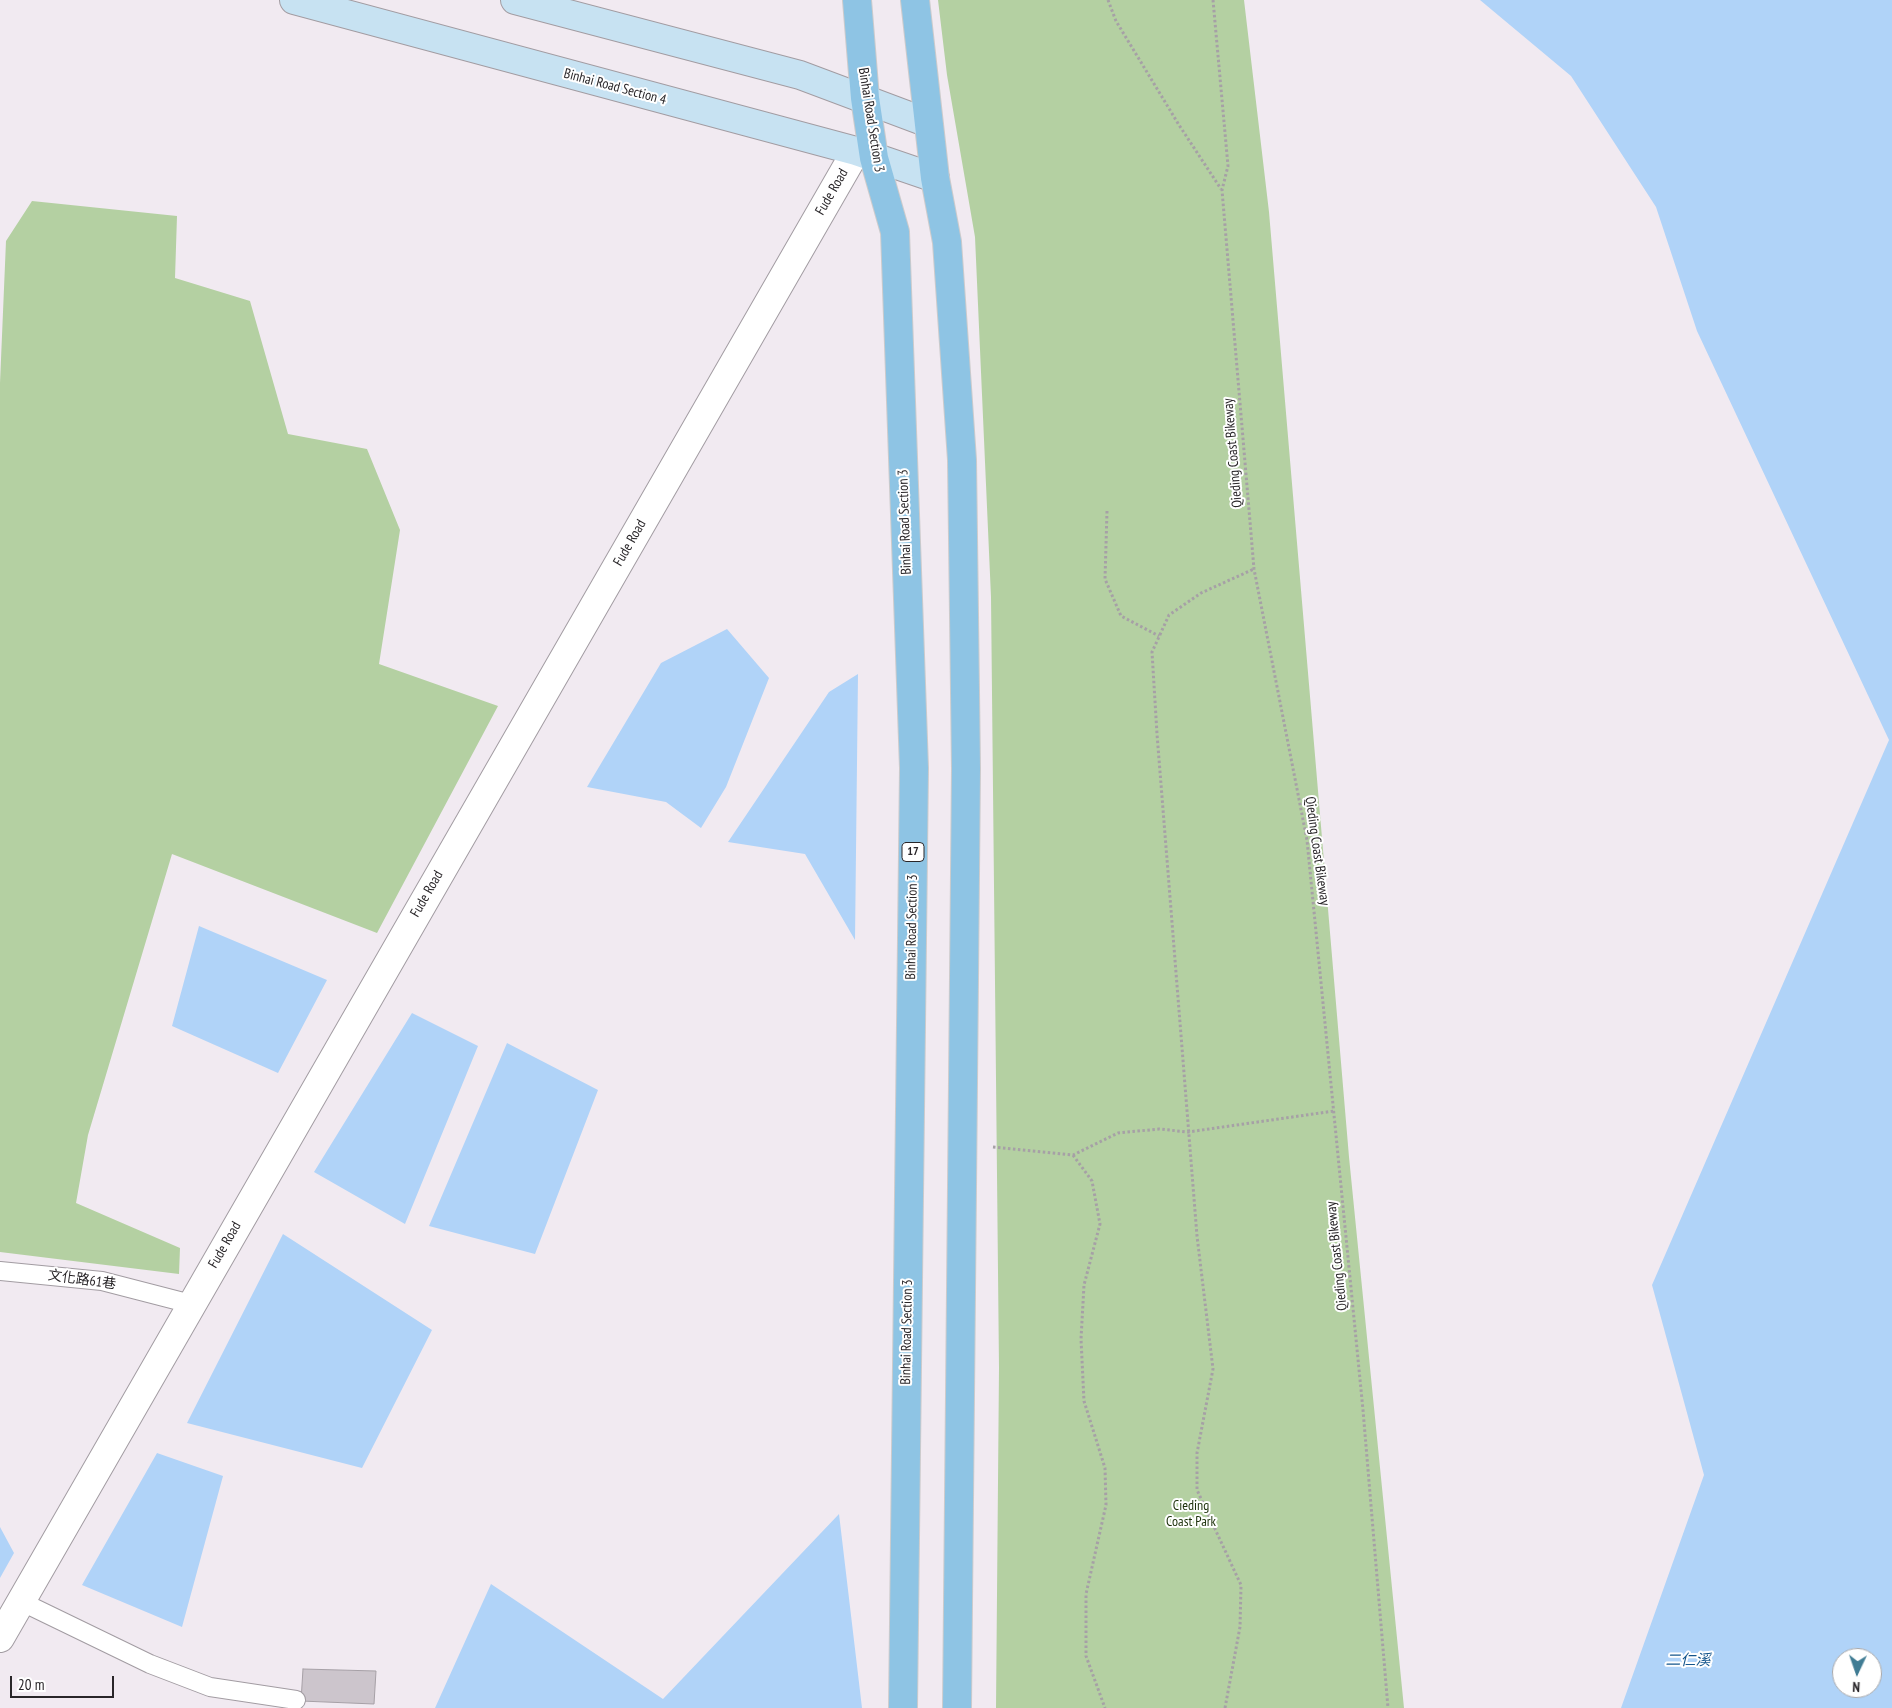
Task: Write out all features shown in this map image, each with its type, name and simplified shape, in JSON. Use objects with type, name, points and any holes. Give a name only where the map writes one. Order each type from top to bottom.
[{"type":"main road","name":"Binhai Road Section 3","points":[[857,0],[865,98],[865,154],[895,232],[914,768],[902,1708]]},
{"type":"main road","points":[[915,0],[935,178],[948,242],[962,460],[966,769],[957,1708]]},
{"type":"street","name":"Binhai Road Section 4","points":[[294,0],[865,154],[935,178]]},
{"type":"street","points":[[515,0],[800,75],[928,123]]},
{"type":"street","name":"Fude Road","points":[[0,1638],[191,1304],[865,154]]},
{"type":"lane","name":"文化路61巷","points":[[0,1271],[102,1281],[191,1304]]},
{"type":"lane","points":[[20,1601],[150,1664],[210,1687],[296,1700]]},
{"type":"path","points":[[1108,0],[1116,21],[1179,125],[1222,190]]},
{"type":"path","name":"Qieding Coast Bikeway","points":[[1213,0],[1228,166],[1222,190],[1254,569],[1307,840],[1364,1410],[1388,1708]]},
{"type":"path","points":[[1106,511],[1105,579],[1121,616],[1159,636]]},
{"type":"path","points":[[1226,1708],[1240,1627],[1241,1586],[1197,1490],[1197,1453],[1213,1369],[1197,1236],[1188,1132],[1152,652],[1169,616],[1200,594],[1254,569]]},
{"type":"path","points":[[963,1144],[1073,1155],[1118,1132],[1159,1130],[1188,1132],[1334,1111]]},
{"type":"path","points":[[1073,1155],[1092,1181],[1100,1224],[1084,1285],[1081,1339],[1084,1401],[1104,1468],[1106,1505],[1086,1594],[1086,1656],[1105,1708]]},
{"type":"green space","name":"Cieding Coast Park","points":[[938,0],[1244,0],[1269,212],[1349,1157],[1404,1708],[996,1708],[999,1368],[991,597],[975,237],[947,75]]},
{"type":"green space","points":[[32,201],[177,216],[175,278],[250,301],[288,434],[367,449],[400,530],[379,664],[498,706],[377,933],[172,854],[88,1135],[76,1203],[180,1248],[179,1274],[0,1252],[0,383],[6,241]]},
{"type":"water","name":"二仁溪","points":[[1480,0],[1892,0],[1892,1708],[1621,1708],[1704,1475],[1652,1285],[1889,740],[1697,331],[1656,207],[1571,76]]},
{"type":"water","points":[[727,629],[769,678],[726,787],[701,828],[666,802],[587,787],[661,663]]},
{"type":"water","points":[[858,674],[855,940],[805,854],[728,842],[829,692]]},
{"type":"water","points":[[199,926],[327,980],[278,1073],[172,1026]]},
{"type":"water","points":[[412,1013],[478,1046],[405,1224],[314,1172]]},
{"type":"water","points":[[507,1043],[598,1090],[535,1254],[429,1226]]},
{"type":"water","points":[[283,1234],[432,1330],[362,1468],[187,1423]]},
{"type":"water","points":[[157,1453],[223,1476],[182,1627],[82,1585]]},
{"type":"water","points":[[839,1514],[862,1708],[435,1708],[491,1584],[663,1699]]},
{"type":"water","points":[[0,1527],[14,1553],[0,1578]]},
{"type":"building","points":[[303,1669],[376,1671],[374,1704],[301,1701]]}]
